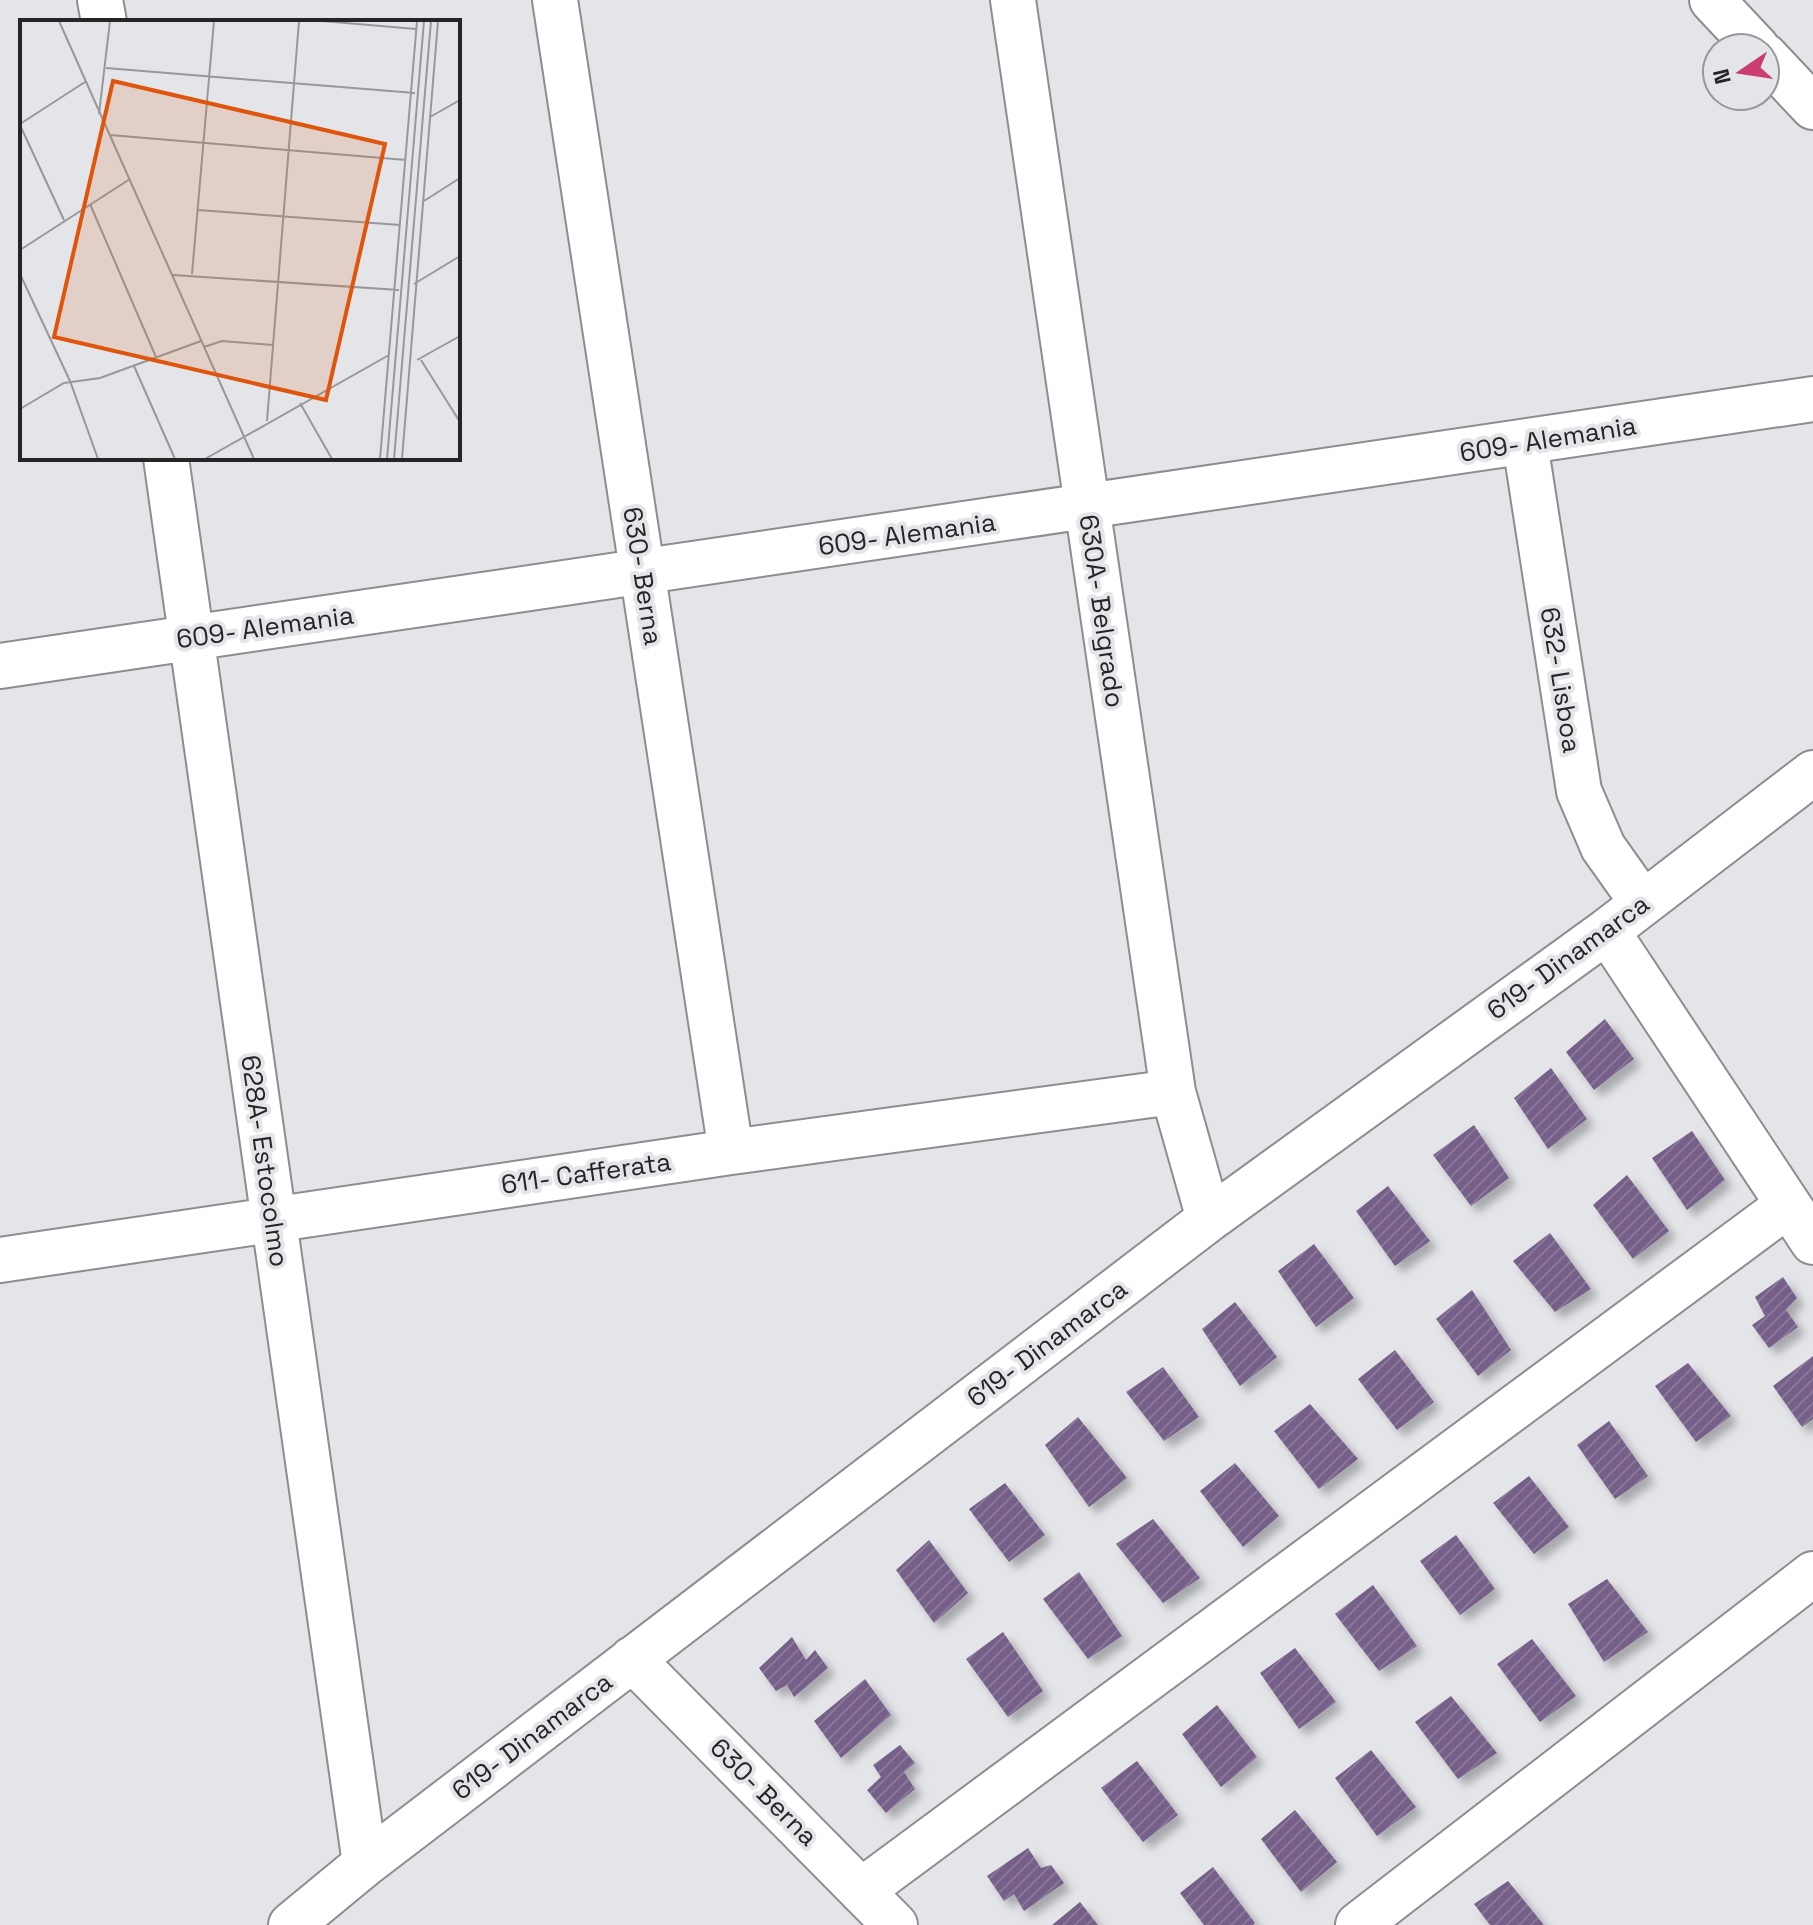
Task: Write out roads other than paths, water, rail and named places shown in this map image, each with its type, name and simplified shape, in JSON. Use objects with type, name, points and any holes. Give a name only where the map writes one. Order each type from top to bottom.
[{"type":"street","points":[[100,0],[104,20]]},
{"type":"street","name":"630- Berna","points":[[555,0],[731,1152]]},
{"type":"street","name":"630A- Belgrado","points":[[1013,0],[1173,1092],[1209,1219]]},
{"type":"street","points":[[1712,0],[1742,32]]},
{"type":"street","points":[[1781,73],[1813,107]]},
{"type":"street","name":"609- Alemania","points":[[0,666],[1813,399]]},
{"type":"street","name":"632- Lisboa","points":[[1525,443],[1579,791],[1603,847],[1642,902]]},
{"type":"street","name":"628A- Estocolmo","points":[[166,460],[365,1864]]},
{"type":"street","name":"619- Dinamarca","points":[[291,1925],[365,1864],[1209,1219],[1607,931],[1813,773]]},
{"type":"street","points":[[1607,931],[1813,1242]]},
{"type":"street","name":"611- Cafferata","points":[[0,1260],[731,1152],[1173,1092]]},
{"type":"street","points":[[861,1891],[1788,1205]]},
{"type":"street","points":[[1358,1925],[1813,1574]]},
{"type":"street","name":"630- Berna","points":[[632,1659],[895,1925]]}]
